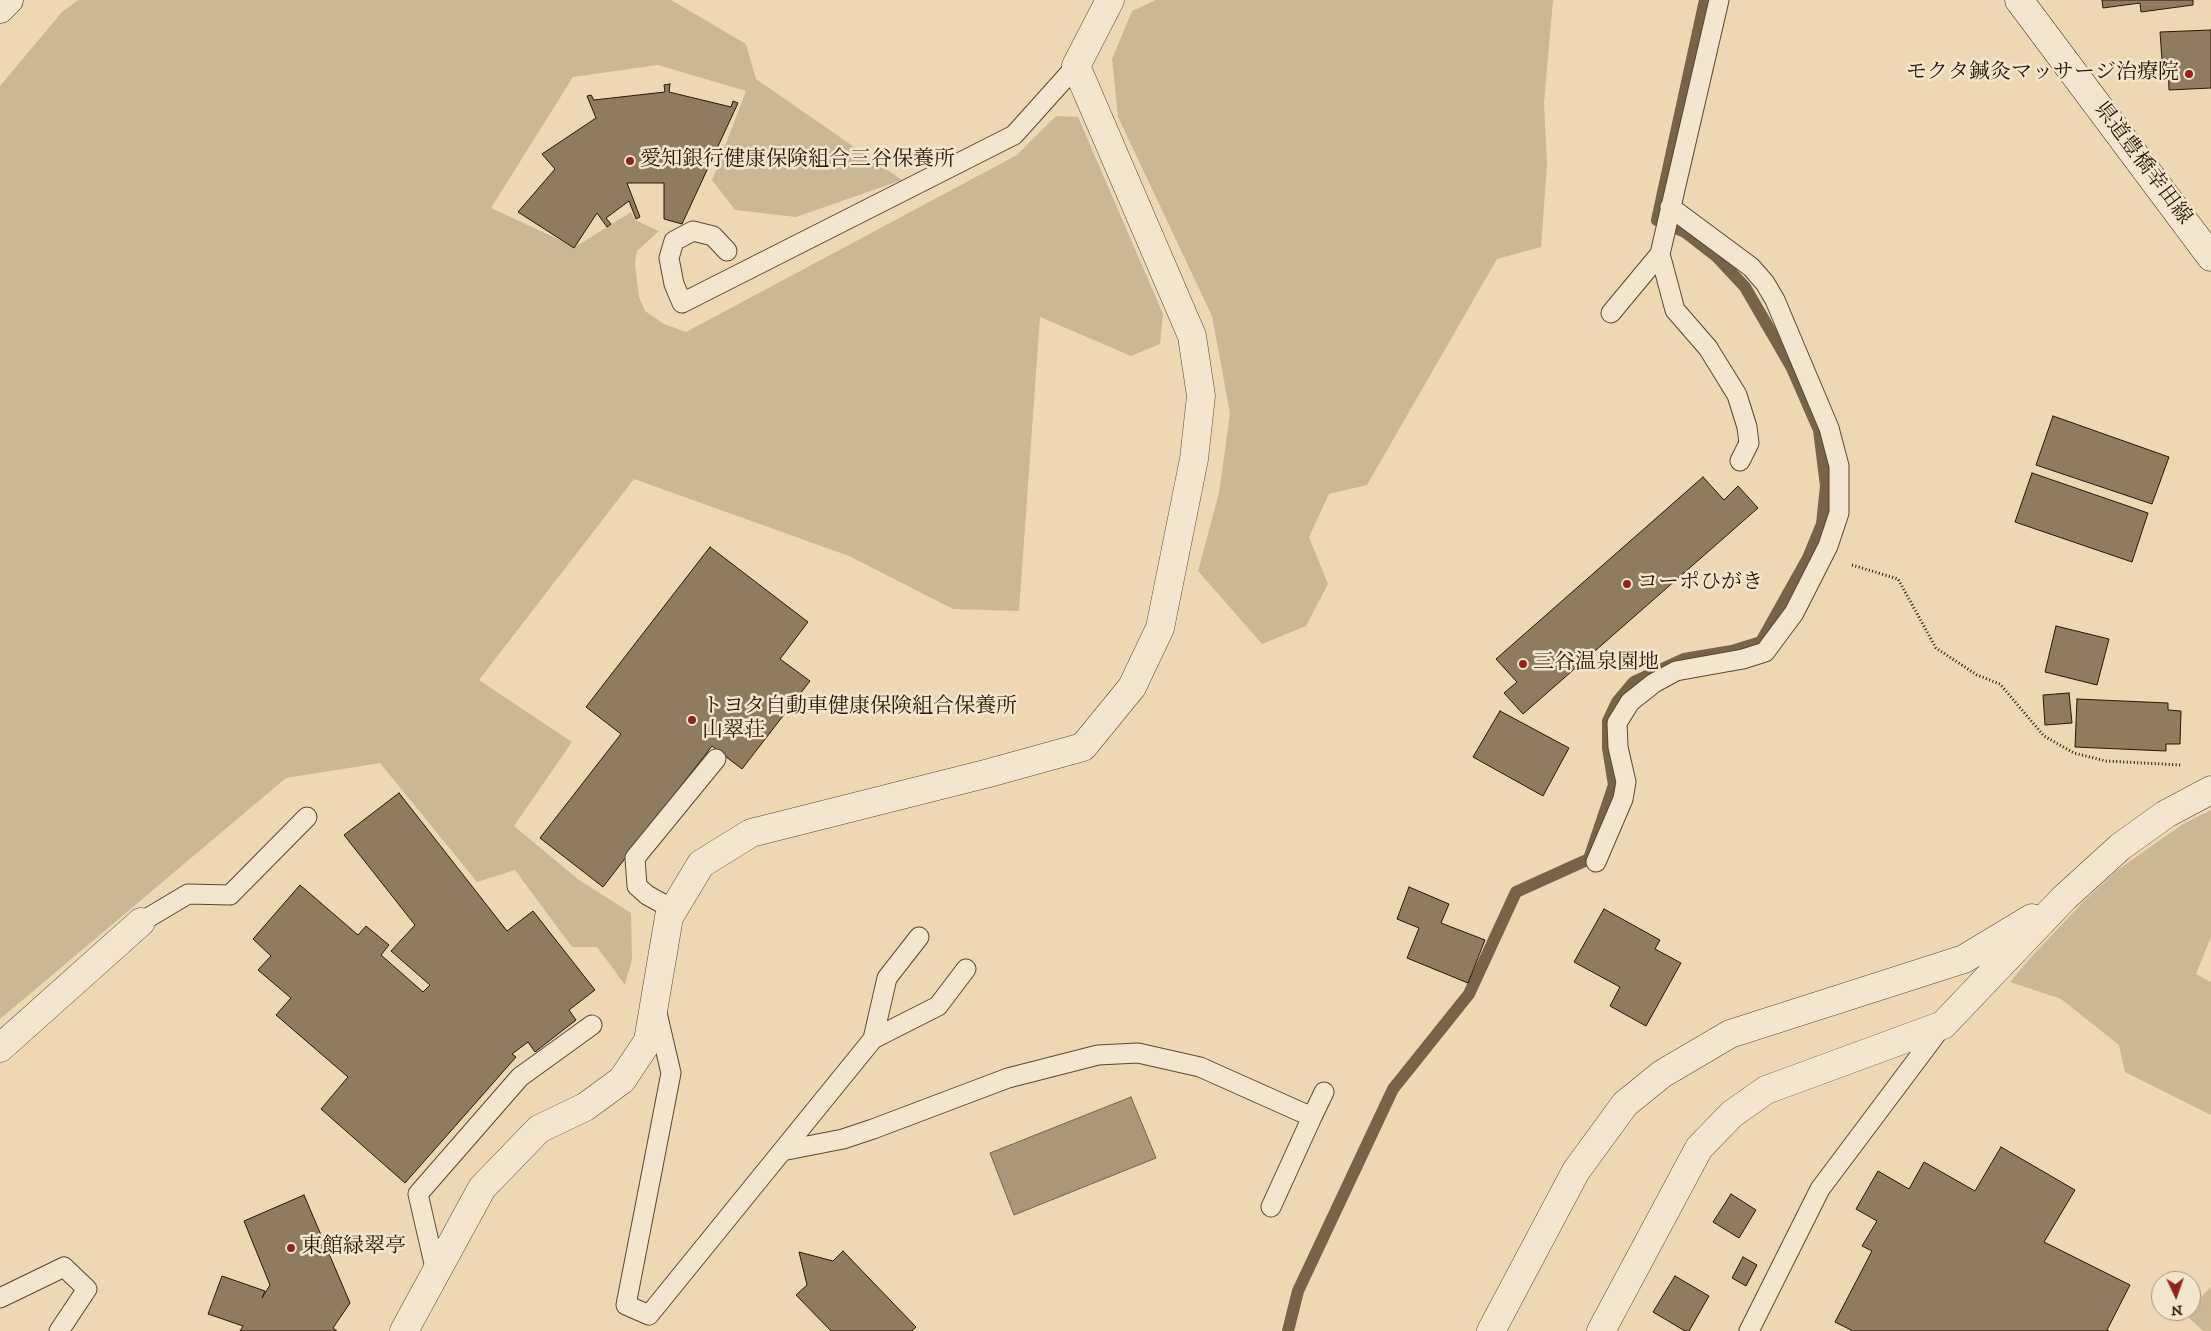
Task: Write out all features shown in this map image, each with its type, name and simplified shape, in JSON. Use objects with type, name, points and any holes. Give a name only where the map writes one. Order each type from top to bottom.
[{"type":"street","points":[[0,9],[9,0]]},
{"type":"street","points":[[404,1331],[482,1188],[539,1129],[585,1107],[622,1080],[648,1041],[669,917],[701,864],[751,833],[989,773],[1083,747],[1132,687],[1160,628],[1194,459],[1201,396],[1192,336],[1076,66],[1110,0]]},
{"type":"street","name":"県道豊橋幸田線","points":[[2019,0],[2211,257]]},
{"type":"street","points":[[1601,1331],[1699,1148],[1732,1114],[1766,1090],[1943,1025],[2064,898],[2120,847],[2166,814],[2211,790]]},
{"type":"street","points":[[1491,1331],[1576,1171],[1625,1104],[1662,1074],[1730,1034],[1964,960],[2064,898]]},
{"type":"street","points":[[0,1048],[142,922]]},
{"type":"lane","points":[[1719,0],[1662,246],[1675,310],[1708,348],[1736,395],[1747,427],[1749,443],[1740,461]]},
{"type":"lane","points":[[727,251],[713,236],[694,231],[674,241],[668,258],[674,284],[682,303],[1014,135],[1076,66]]},
{"type":"lane","points":[[1596,862],[1623,799],[1626,782],[1618,747],[1617,723],[1630,702],[1654,684],[1676,671],[1743,659],[1765,652],[1794,613],[1823,556],[1839,513],[1840,466],[1828,428],[1775,300],[1765,283],[1751,267],[1669,211]]},
{"type":"lane","points":[[1611,313],[1662,246]]},
{"type":"lane","points":[[674,910],[647,895],[638,886],[636,858],[716,759]]},
{"type":"lane","points":[[142,922],[188,894],[230,895],[307,816]]},
{"type":"lane","points":[[873,1039],[887,978],[919,937]]},
{"type":"lane","points":[[655,1004],[671,1073],[626,1305],[649,1315],[873,1039],[938,1006],[966,969]]},
{"type":"lane","points":[[436,1272],[418,1194],[520,1077],[592,1025]]},
{"type":"lane","points":[[1749,1331],[1820,1189],[1943,1025]]},
{"type":"lane","points":[[782,1151],[842,1139],[1008,1078],[1098,1055],[1138,1053],[1200,1067],[1312,1117]]},
{"type":"lane","points":[[1271,1207],[1324,1092]]},
{"type":"lane","points":[[0,1298],[64,1267],[87,1289],[59,1331]]},
{"type":"path","points":[[1823,556],[1898,579],[1936,648],[1977,675],[2000,684],[2044,736],[2074,752],[2106,761],[2186,765]]},
{"type":"shaded area","points":[[78,0],[671,0],[746,44],[756,79],[902,180],[796,217],[735,210],[712,180],[746,91],[658,65],[573,77],[491,208],[575,247],[631,212],[635,220],[659,231],[637,251],[635,264],[639,297],[645,311],[664,324],[686,332],[1017,155],[1056,116],[1078,117],[1163,314],[1160,344],[1131,356],[1040,317],[1019,611],[953,609],[849,556],[634,479],[479,680],[572,742],[514,826],[579,880],[631,913],[632,959],[625,985],[597,947],[572,947],[515,870],[477,882],[380,763],[286,778],[0,1019],[0,86],[62,12]]},
{"type":"shaded area","points":[[1156,0],[1553,0],[1544,103],[1547,164],[1541,247],[1497,259],[1367,485],[1329,494],[1309,537],[1328,584],[1306,626],[1262,644],[1198,571],[1219,493],[1230,413],[1212,316],[1118,117],[1112,59],[1132,11]]},
{"type":"shaded area","points":[[2211,810],[2211,937],[2196,974],[2211,982],[2211,1115],[2125,1072],[2119,1045],[2061,999],[2010,982],[2084,901],[2116,871],[2183,824]]},
{"type":"shaded area","points":[[1131,1097],[1156,1158],[1014,1215],[990,1153]]},
{"type":"shaded area","points":[[2211,1287],[2211,1331],[2203,1331],[2192,1321],[2201,1321],[2201,1297]]},
{"type":"building","points":[[2102,0],[2193,0],[2193,5],[2141,12],[2140,3],[2103,8]]},
{"type":"building","name":"モクタ鍼灸マッサージ治療院","points":[[2211,30],[2211,88],[2169,90],[2168,60],[2162,60],[2160,32]]},
{"type":"building","name":"愛知銀行健康保険組合三谷保養所","points":[[670,84],[669,92],[731,107],[733,101],[738,103],[682,224],[664,219],[664,183],[627,183],[640,217],[636,219],[629,201],[606,218],[611,224],[607,227],[597,213],[574,248],[518,212],[555,169],[542,154],[596,118],[587,96],[591,95],[594,100],[665,92],[664,85]]},
{"type":"building","points":[[2053,416],[2169,457],[2152,504],[2036,465]]},
{"type":"building","points":[[2032,473],[2148,513],[2132,562],[2015,522]]},
{"type":"building","name":"コーポひがき","points":[[1703,477],[1724,500],[1738,486],[1758,508],[1523,714],[1504,693],[1517,682],[1496,659]]},
{"type":"building","name":"トヨタ自動車健康保険組合保養所 山翠荘","points":[[710,547],[808,622],[780,659],[810,681],[742,769],[712,746],[603,887],[540,838],[621,734],[586,707]]},
{"type":"building","points":[[2056,626],[2109,639],[2097,685],[2045,672]]},
{"type":"building","points":[[2069,693],[2072,723],[2045,725],[2043,695]]},
{"type":"building","points":[[2077,699],[2168,703],[2168,710],[2181,711],[2180,744],[2166,744],[2166,751],[2075,747]]},
{"type":"building","points":[[1500,711],[1569,748],[1543,796],[1473,757]]},
{"type":"building","points":[[399,793],[507,931],[533,911],[595,990],[569,1010],[576,1020],[535,1052],[528,1042],[512,1054],[516,1057],[405,1183],[321,1109],[348,1077],[276,1015],[291,998],[258,970],[271,956],[253,939],[300,885],[358,935],[366,926],[389,945],[381,955],[423,992],[430,985],[391,951],[415,925],[344,835]]},
{"type":"building","points":[[1409,887],[1449,904],[1441,923],[1485,940],[1468,983],[1407,958],[1419,928],[1397,919]]},
{"type":"building","points":[[1604,909],[1660,940],[1655,949],[1681,963],[1646,1026],[1610,1006],[1620,987],[1574,962]]},
{"type":"building","points":[[2001,1147],[2075,1190],[2044,1242],[2130,1285],[2107,1330],[2109,1331],[1853,1331],[1835,1322],[1872,1251],[1862,1246],[1877,1221],[1856,1209],[1878,1171],[1909,1189],[1924,1162],[1975,1191]]},
{"type":"building","points":[[1731,1194],[1756,1210],[1739,1238],[1713,1222]]},
{"type":"building","name":"東館緑翠亭","points":[[304,1195],[350,1303],[333,1328],[337,1331],[240,1331],[243,1326],[208,1314],[222,1276],[265,1291],[262,1298],[270,1285],[244,1221]]},
{"type":"building","points":[[843,1251],[916,1327],[912,1331],[831,1331],[796,1295],[807,1285],[799,1252],[833,1261]]},
{"type":"building","points":[[1743,1257],[1757,1265],[1746,1286],[1732,1278]]},
{"type":"building","points":[[1675,1276],[1709,1296],[1689,1331],[1685,1331],[1653,1312]]},
{"type":"waterway","points":[[1288,1331],[1298,1291],[1393,1089],[1469,994],[1516,892],[1589,859],[1614,785],[1608,748],[1608,721],[1617,702],[1634,682],[1684,659],[1732,651],[1761,642],[1808,558],[1822,524],[1826,486],[1819,430],[1792,368],[1745,287],[1716,256],[1685,232],[1657,220],[1705,0]]},
{"type":"place","name":"モクタ鍼灸マッサージ治療院","points":[[2189,74]]},
{"type":"place","name":"愛知銀行健康保険組合三谷保養所","points":[[630,161]]},
{"type":"place","name":"コーポひがき","points":[[1627,584]]},
{"type":"place","name":"三谷温泉園地","points":[[1523,664]]},
{"type":"place","name":"トヨタ自動車健康保険組合保養所 山翠荘","points":[[692,720]]},
{"type":"place","name":"東館緑翠亭","points":[[291,1248]]}]
